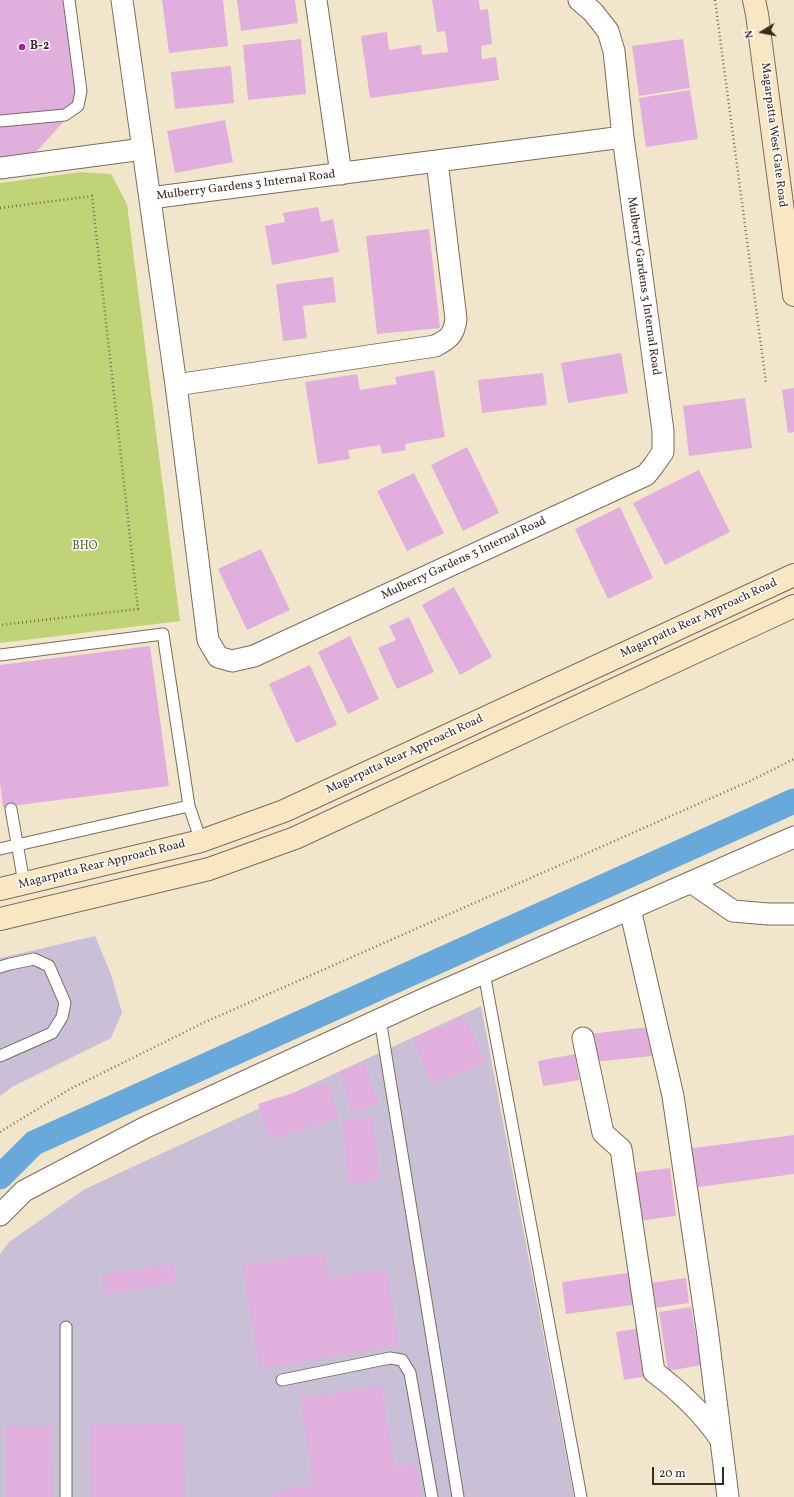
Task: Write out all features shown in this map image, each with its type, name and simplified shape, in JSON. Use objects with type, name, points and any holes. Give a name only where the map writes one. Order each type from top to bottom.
[{"type":"street","name":"Mulberry Gardens 3 Internal Road","points":[[122,0],[176,385],[208,640],[218,657],[232,661],[254,656],[646,475],[663,452],[663,431],[623,137],[614,51],[608,31],[593,12],[579,0]]},
{"type":"street","name":"Mulberry Gardens 3 Internal Road","points":[[316,0],[341,174]]},
{"type":"street","name":"Magarpatta West Gate Road","points":[[754,0],[794,295]]},
{"type":"street","name":"Mulberry Gardens 3 Internal Road","points":[[150,198],[623,137]]},
{"type":"street","points":[[0,168],[143,149]]},
{"type":"street","points":[[176,385],[435,346],[446,340],[454,331],[456,319],[437,161]]},
{"type":"street","name":"Magarpatta Rear Approach Road","points":[[0,889],[201,841],[284,811],[794,575]]},
{"type":"street","points":[[0,919],[209,869],[295,838],[794,606]]},
{"type":"street","points":[[0,1215],[24,1191],[140,1130],[380,1019],[794,837]]},
{"type":"street","points":[[691,882],[733,911],[768,914],[794,914]]},
{"type":"street","points":[[630,909],[673,1096],[722,1442],[728,1497]]},
{"type":"street","points":[[583,1038],[603,1133],[621,1149],[654,1372],[682,1393],[707,1420],[722,1442]]},
{"type":"lane","points":[[0,121],[65,115],[78,106],[81,91],[69,0]]},
{"type":"lane","points":[[0,655],[163,634],[189,806],[201,841]]},
{"type":"lane","points":[[0,849],[189,806]]},
{"type":"lane","points":[[11,809],[24,883]]},
{"type":"lane","points":[[0,967],[34,959],[50,966],[65,1003],[62,1017],[52,1032],[0,1056]]},
{"type":"lane","points":[[484,973],[581,1497]]},
{"type":"lane","points":[[380,1019],[458,1497]]},
{"type":"lane","points":[[66,1327],[66,1497]]},
{"type":"lane","points":[[282,1380],[390,1358],[402,1360],[410,1373],[432,1497]]},
{"type":"path","points":[[715,0],[766,383]]},
{"type":"path","points":[[0,208],[92,196],[138,610],[0,625]]},
{"type":"path","points":[[0,1132],[70,1088],[204,1023],[750,781],[794,759]]},
{"type":"shaded area","points":[[95,936],[111,974],[122,1013],[111,1038],[12,1087],[0,1096],[0,958]]},
{"type":"shaded area","points":[[481,1006],[574,1497],[0,1497],[0,1254],[9,1242],[85,1189]]},
{"type":"green space","name":"BHO","points":[[81,172],[111,174],[127,204],[180,621],[0,643],[0,183]]},
{"type":"building","points":[[0,0],[72,0],[78,106],[24,165],[0,166]]},
{"type":"building","points":[[162,0],[223,0],[228,46],[169,53]]},
{"type":"building","points":[[237,0],[295,0],[298,23],[241,31]]},
{"type":"building","points":[[432,0],[479,0],[480,10],[488,9],[492,44],[481,46],[482,59],[496,57],[499,80],[370,98],[361,36],[387,32],[389,50],[421,45],[422,55],[448,52],[445,31],[437,32]]},
{"type":"building","points":[[301,39],[306,94],[248,100],[243,45]]},
{"type":"building","points":[[683,39],[690,88],[639,96],[632,46]]},
{"type":"building","points":[[231,66],[234,103],[175,109],[171,72]]},
{"type":"building","points":[[690,90],[698,139],[646,147],[639,98]]},
{"type":"building","points":[[225,120],[233,162],[175,173],[167,131]]},
{"type":"building","points":[[318,207],[321,222],[333,219],[339,252],[272,265],[265,226],[285,222],[283,213]]},
{"type":"building","points":[[429,229],[440,328],[377,334],[366,236]]},
{"type":"building","points":[[333,277],[336,302],[303,306],[307,338],[283,341],[276,284]]},
{"type":"building","points":[[621,353],[628,393],[568,403],[561,363]]},
{"type":"building","points":[[434,370],[445,437],[405,444],[406,450],[382,454],[380,445],[348,450],[350,459],[318,464],[305,382],[357,374],[360,390],[397,384],[395,377]]},
{"type":"building","points":[[543,373],[547,405],[482,413],[478,380]]},
{"type":"building","points":[[794,388],[794,432],[788,433],[782,390]]},
{"type":"building","points":[[745,398],[752,448],[689,456],[683,406]]},
{"type":"building","points":[[467,447],[499,513],[463,531],[431,465]]},
{"type":"building","points":[[699,470],[730,532],[665,565],[633,503]]},
{"type":"building","points":[[414,473],[444,533],[407,551],[377,491]]},
{"type":"building","points":[[620,507],[653,578],[608,599],[575,529]]},
{"type":"building","points":[[261,549],[290,610],[247,630],[218,569]]},
{"type":"building","points":[[454,587],[492,657],[460,675],[422,605]]},
{"type":"building","points":[[409,617],[434,672],[397,689],[378,648],[396,640],[389,626]]},
{"type":"building","points":[[350,636],[379,699],[348,714],[318,652]]},
{"type":"building","points":[[150,646],[169,786],[3,807],[0,782],[0,665]]},
{"type":"building","points":[[310,665],[337,725],[296,743],[269,684]]},
{"type":"building","points":[[466,1017],[485,1064],[431,1085],[413,1038]]},
{"type":"building","points":[[649,1027],[652,1056],[593,1062],[590,1034]]},
{"type":"building","points":[[575,1054],[579,1080],[543,1086],[538,1061]]},
{"type":"building","points":[[365,1063],[378,1104],[352,1112],[339,1071]]},
{"type":"building","points":[[328,1082],[339,1118],[270,1140],[258,1104]]},
{"type":"building","points":[[372,1116],[380,1180],[349,1183],[342,1120]]},
{"type":"building","points":[[794,1135],[794,1174],[691,1188],[686,1149]]},
{"type":"building","points":[[670,1168],[676,1216],[637,1221],[630,1173]]},
{"type":"building","points":[[324,1252],[329,1278],[386,1269],[399,1345],[260,1369],[242,1266]]},
{"type":"building","points":[[173,1264],[176,1283],[105,1294],[102,1275]]},
{"type":"building","points":[[635,1272],[639,1304],[566,1314],[562,1282]]},
{"type":"building","points":[[686,1278],[689,1303],[647,1309],[644,1284]]},
{"type":"building","points":[[691,1307],[701,1365],[668,1371],[659,1312]]},
{"type":"building","points":[[640,1328],[648,1376],[624,1380],[616,1332]]},
{"type":"building","points":[[381,1385],[395,1467],[415,1463],[421,1497],[274,1497],[273,1492],[314,1484],[300,1399]]},
{"type":"building","points":[[184,1424],[185,1497],[91,1497],[90,1425]]},
{"type":"building","points":[[6,1426],[52,1426],[53,1497],[6,1497]]},
{"type":"waterway","points":[[0,1177],[34,1143],[794,801]]},
{"type":"place","name":"B-2","points":[[22,47]]}]
